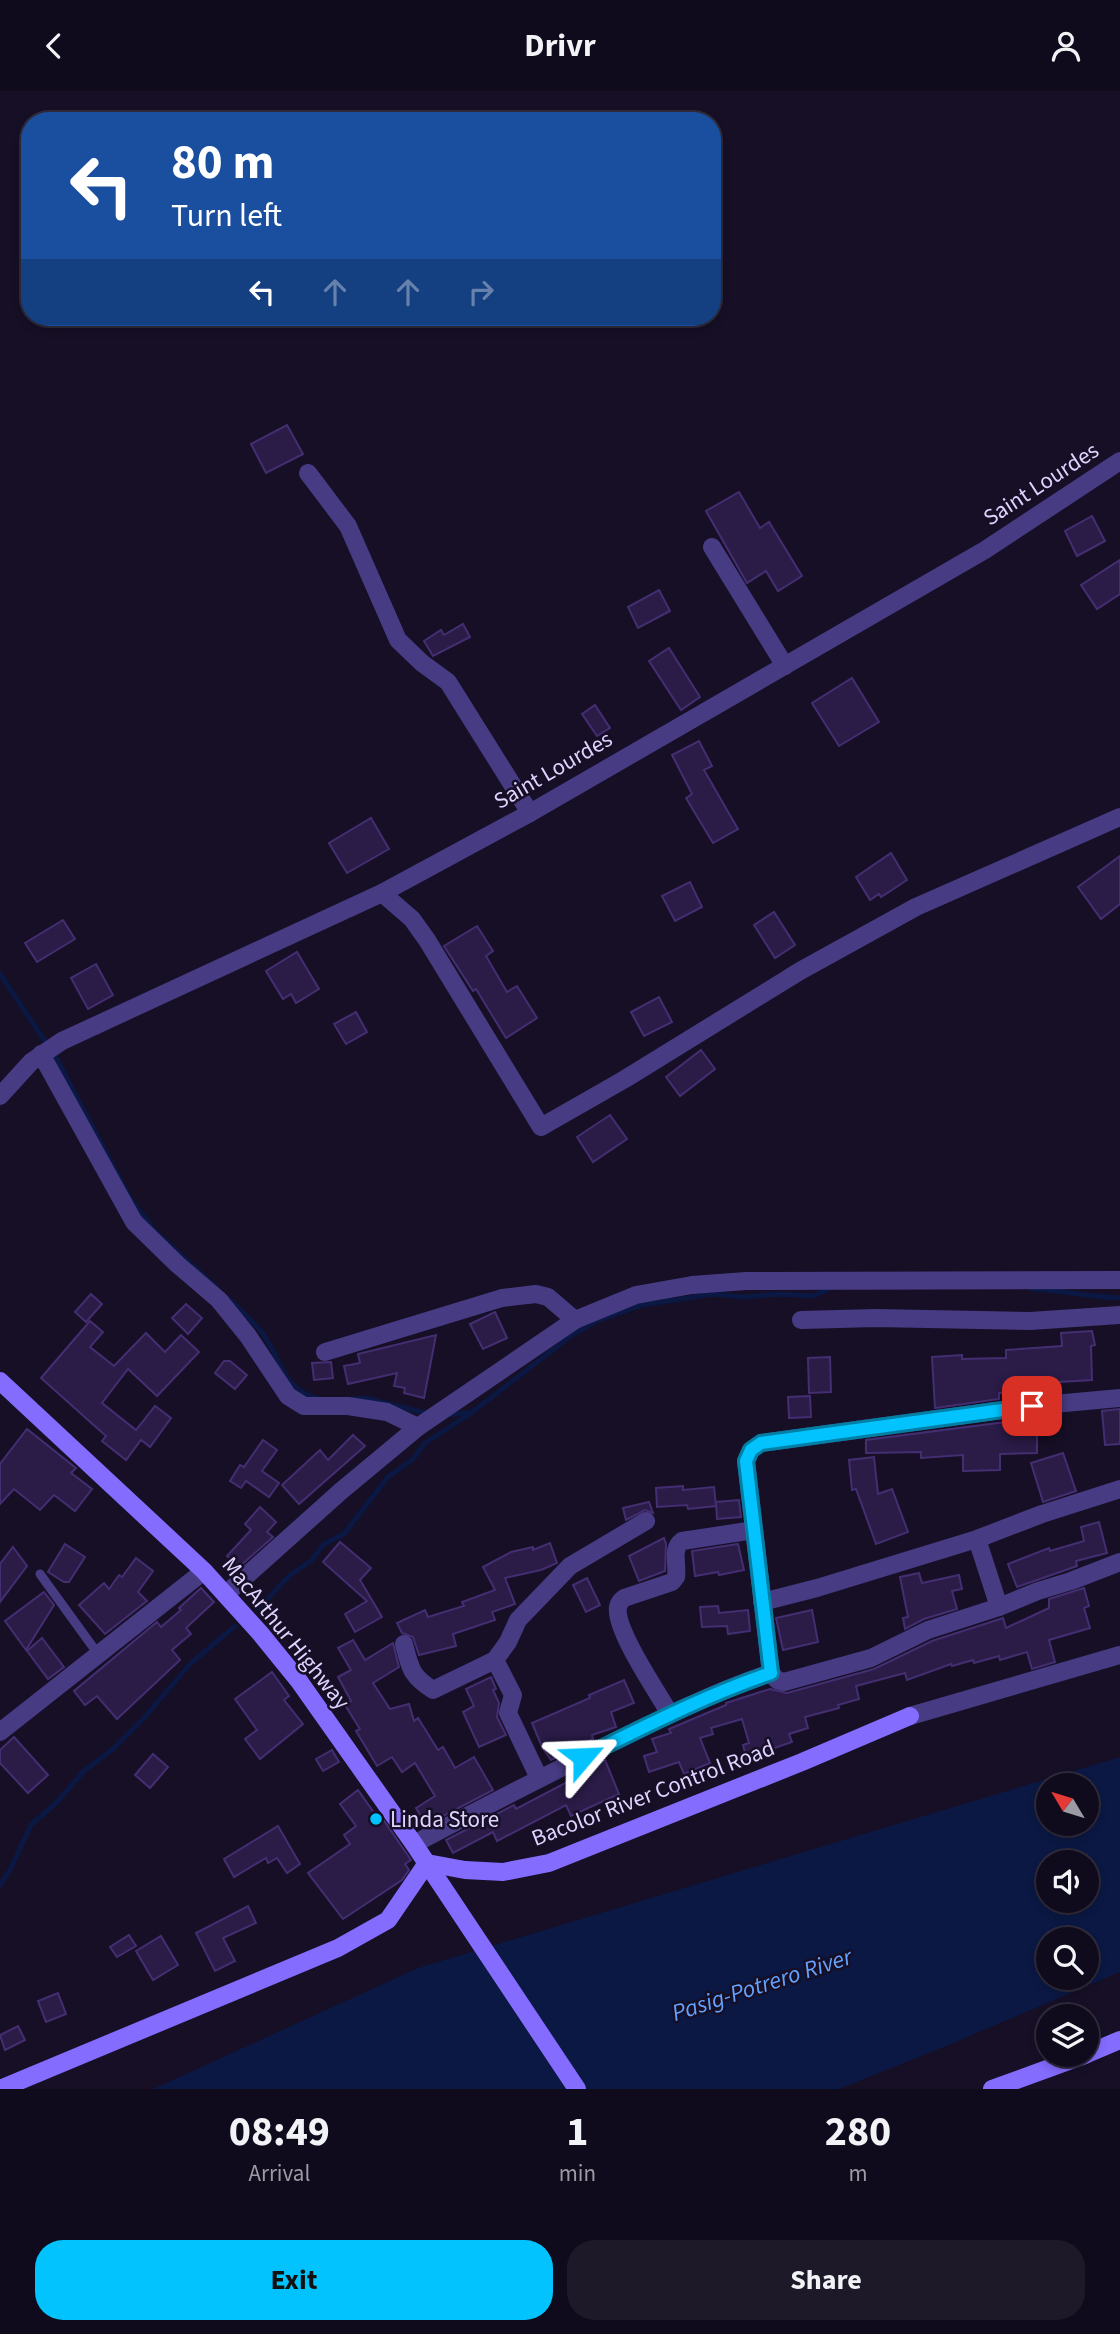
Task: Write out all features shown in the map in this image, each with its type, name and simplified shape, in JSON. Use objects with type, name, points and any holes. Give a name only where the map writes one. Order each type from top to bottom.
[{"type":"street","name":"Saint Lourdes","points":[[0,1096],[48,1049],[382,893],[530,813],[985,550],[1120,461]]},
{"type":"street","points":[[308,473],[348,526],[398,640],[422,663],[448,682],[530,813]]},
{"type":"street","points":[[712,547],[785,666]]},
{"type":"street","points":[[382,893],[412,919],[427,940],[541,1128],[800,971],[916,907],[1120,817]]},
{"type":"street","points":[[48,1049],[134,1222],[219,1300],[248,1335],[288,1396],[304,1406],[348,1406],[387,1412],[423,1424]]},
{"type":"street","points":[[226,1594],[341,1491],[445,1407],[575,1320],[636,1295],[692,1285],[746,1282],[1120,1280]]},
{"type":"street","points":[[325,1352],[502,1298],[536,1294],[548,1297],[575,1320]]},
{"type":"street","points":[[801,1320],[876,1318],[1030,1321],[1120,1315]]},
{"type":"street","name":"MacArthur Highway","points":[[0,1381],[8,1397],[204,1570],[299,1681],[427,1863],[577,2089]]},
{"type":"street","points":[[1120,1398],[1032,1406],[761,1443],[751,1450],[746,1461],[771,1673],[784,1682],[871,1658],[928,1630],[1120,1562]]},
{"type":"street","points":[[762,1602],[977,1539],[1042,1514],[1120,1489]]},
{"type":"street","points":[[404,1644],[412,1672],[421,1682],[433,1689],[495,1660],[508,1642],[518,1620],[570,1566],[646,1521]]},
{"type":"street","points":[[670,1714],[628,1643],[618,1609],[619,1603],[624,1598],[672,1582],[676,1577],[677,1545],[682,1541],[754,1530]]},
{"type":"street","points":[[977,1539],[999,1607]]},
{"type":"street","points":[[0,1732],[204,1570]]},
{"type":"street","name":"Bacolor River Control Road","points":[[427,1863],[465,1870],[503,1872],[549,1863],[910,1716],[1120,1655]]},
{"type":"street","points":[[495,1660],[513,1695],[508,1713],[539,1778]]},
{"type":"street","points":[[414,1844],[539,1778],[670,1714],[740,1683],[771,1673]]},
{"type":"street","points":[[0,2089],[338,1948],[388,1920],[427,1863]]},
{"type":"street","points":[[1099,2049],[1120,2041]]},
{"type":"street","points":[[992,2089],[1051,2067]]},
{"type":"lane","points":[[40,1574],[98,1654]]},
{"type":"water","name":"Pasig-Potrero River","points":[[1120,1757],[1120,1972],[1099,1981],[1099,1927],[1036,1927],[1036,1990],[1078,1990],[1045,2004],[1036,2004],[1036,2008],[839,2089],[153,2089],[418,1968],[1036,1782],[1036,1836],[1099,1836],[1099,1773],[1067,1773]]},
{"type":"building","points":[[287,425],[303,454],[266,473],[251,444]]},
{"type":"building","points":[[739,492],[760,528],[769,522],[802,576],[778,591],[766,571],[747,583],[706,511]]},
{"type":"building","points":[[1092,516],[1105,541],[1077,556],[1065,531]]},
{"type":"building","points":[[1120,560],[1120,594],[1097,609],[1081,585]]},
{"type":"building","points":[[659,590],[670,611],[638,628],[628,607]]},
{"type":"building","points":[[463,624],[470,637],[433,656],[424,641],[441,630],[444,635]]},
{"type":"building","points":[[669,648],[700,697],[681,710],[649,661]]},
{"type":"building","points":[[852,678],[879,722],[839,746],[812,703]]},
{"type":"building","points":[[595,705],[610,728],[597,736],[582,714]]},
{"type":"building","points":[[699,741],[712,766],[704,770],[738,829],[713,843],[686,798],[692,794],[672,755]]},
{"type":"building","points":[[371,818],[389,849],[347,873],[329,843]]},
{"type":"building","points":[[891,853],[907,880],[881,897],[879,894],[870,900],[856,877]]},
{"type":"building","points":[[1120,856],[1120,904],[1101,919],[1078,887]]},
{"type":"building","points":[[690,882],[702,907],[675,921],[662,896]]},
{"type":"building","points":[[774,912],[795,945],[775,958],[754,925]]},
{"type":"building","points":[[63,920],[75,939],[37,962],[25,943]]},
{"type":"building","points":[[477,926],[493,951],[486,956],[507,992],[517,986],[537,1018],[506,1038],[476,989],[473,991],[444,946]]},
{"type":"building","points":[[297,952],[319,989],[296,1003],[291,994],[283,999],[266,971]]},
{"type":"building","points":[[96,964],[113,995],[88,1009],[71,978]]},
{"type":"building","points":[[659,997],[672,1022],[644,1036],[631,1012]]},
{"type":"building","points":[[356,1012],[367,1032],[346,1044],[334,1024]]},
{"type":"building","points":[[701,1050],[715,1069],[680,1096],[666,1077]]},
{"type":"building","points":[[610,1115],[627,1139],[593,1162],[577,1137]]},
{"type":"building","points":[[91,1294],[102,1304],[86,1322],[75,1312]]},
{"type":"building","points":[[186,1304],[202,1318],[188,1334],[172,1318]]},
{"type":"building","points":[[495,1312],[507,1338],[483,1349],[470,1324]]},
{"type":"building","points":[[90,1321],[103,1332],[90,1347],[114,1366],[146,1333],[165,1352],[181,1335],[199,1352],[157,1396],[128,1369],[102,1403],[136,1430],[155,1406],[171,1418],[150,1447],[141,1440],[126,1460],[102,1441],[106,1436],[41,1378]]},
{"type":"building","points":[[1092,1331],[1095,1345],[1091,1346],[1092,1380],[1059,1382],[1060,1390],[999,1393],[999,1399],[935,1408],[932,1357],[962,1355],[962,1359],[1006,1358],[1006,1350],[1062,1346],[1061,1333]]},
{"type":"building","points":[[436,1335],[424,1398],[404,1393],[405,1388],[394,1386],[397,1373],[348,1384],[344,1366],[360,1363],[358,1354]]},
{"type":"building","points":[[830,1357],[831,1392],[809,1393],[808,1358]]},
{"type":"building","points":[[224,1361],[230,1361],[247,1375],[235,1389],[215,1373]]},
{"type":"building","points":[[331,1362],[333,1378],[314,1380],[312,1363]]},
{"type":"building","points":[[810,1396],[811,1417],[789,1418],[788,1397]]},
{"type":"building","points":[[1120,1409],[1120,1444],[1105,1445],[1102,1411]]},
{"type":"building","points":[[1014,1421],[1014,1425],[1037,1424],[1037,1453],[1000,1454],[1000,1470],[963,1471],[963,1455],[921,1458],[921,1452],[866,1453],[866,1440]]},
{"type":"building","points":[[27,1429],[76,1468],[71,1473],[92,1489],[75,1511],[54,1495],[40,1510],[14,1489],[0,1504],[0,1464]]},
{"type":"building","points":[[353,1435],[365,1446],[299,1504],[282,1485],[320,1450],[328,1460]]},
{"type":"building","points":[[263,1440],[277,1450],[262,1471],[279,1483],[269,1497],[246,1481],[241,1488],[230,1481],[240,1465],[244,1467]]},
{"type":"building","points":[[1063,1453],[1076,1491],[1043,1502],[1031,1463]]},
{"type":"building","points":[[874,1457],[878,1494],[892,1489],[908,1532],[876,1544],[856,1489],[852,1490],[849,1460]]},
{"type":"building","points":[[683,1486],[683,1490],[714,1487],[716,1506],[688,1509],[687,1505],[657,1507],[656,1488]]},
{"type":"building","points":[[739,1500],[741,1517],[717,1519],[716,1502]]},
{"type":"building","points":[[649,1502],[653,1513],[645,1510],[626,1520],[623,1508]]},
{"type":"building","points":[[260,1507],[276,1522],[267,1532],[273,1537],[239,1567],[227,1556],[251,1530],[245,1524]]},
{"type":"building","points":[[1099,1522],[1107,1553],[1076,1561],[1077,1566],[1017,1587],[1008,1564],[1049,1548],[1050,1551],[1084,1541],[1081,1527]]},
{"type":"building","points":[[664,1538],[665,1571],[639,1581],[629,1556]]},
{"type":"building","points":[[340,1542],[371,1568],[360,1580],[382,1617],[355,1632],[345,1614],[367,1601],[323,1562]]},
{"type":"building","points":[[550,1543],[557,1563],[541,1570],[505,1578],[515,1604],[492,1612],[495,1620],[453,1634],[456,1646],[419,1655],[413,1637],[402,1633],[397,1623],[425,1610],[428,1617],[464,1606],[462,1602],[495,1590],[483,1567],[511,1552],[533,1547],[533,1550]]},
{"type":"building","points":[[65,1544],[85,1557],[69,1582],[64,1582],[48,1572]]},
{"type":"building","points":[[738,1544],[744,1570],[695,1576],[692,1551]]},
{"type":"building","points":[[13,1547],[27,1566],[0,1602],[0,1564]]},
{"type":"building","points":[[136,1558],[153,1571],[138,1592],[147,1601],[105,1634],[79,1605],[104,1583],[109,1589]]},
{"type":"building","points":[[919,1573],[922,1583],[959,1575],[962,1589],[952,1591],[957,1609],[924,1619],[905,1629],[903,1618],[908,1617],[900,1577]]},
{"type":"building","points":[[587,1578],[600,1605],[586,1612],[573,1585]]},
{"type":"building","points":[[201,1588],[214,1602],[186,1628],[191,1634],[172,1650],[180,1660],[117,1719],[97,1696],[85,1705],[74,1691],[157,1622],[161,1627]]},
{"type":"building","points":[[1084,1588],[1089,1606],[1084,1608],[1090,1628],[1049,1640],[1055,1662],[1032,1669],[1027,1652],[1000,1660],[999,1656],[974,1663],[973,1660],[952,1666],[951,1664],[907,1680],[905,1673],[856,1686],[859,1699],[838,1705],[839,1708],[805,1717],[808,1728],[789,1734],[792,1742],[763,1752],[764,1756],[747,1761],[743,1745],[749,1743],[742,1719],[711,1728],[713,1734],[700,1738],[710,1763],[684,1774],[679,1762],[649,1772],[644,1756],[657,1752],[652,1739],[671,1733],[669,1729],[726,1703],[770,1689],[787,1693],[874,1669],[932,1641],[1003,1618],[1006,1628],[1049,1608],[1049,1599]]},
{"type":"building","points":[[44,1592],[54,1605],[26,1650],[5,1621]]},
{"type":"building","points":[[718,1606],[719,1613],[748,1610],[750,1631],[728,1634],[727,1626],[702,1627],[700,1607]]},
{"type":"building","points":[[812,1610],[818,1642],[783,1650],[776,1618]]},
{"type":"building","points":[[42,1638],[64,1667],[48,1679],[27,1651]]},
{"type":"building","points":[[353,1640],[365,1660],[393,1643],[399,1667],[373,1683],[390,1709],[409,1704],[414,1721],[418,1718],[438,1750],[443,1747],[455,1768],[474,1757],[493,1790],[426,1825],[416,1808],[435,1796],[415,1763],[402,1772],[392,1757],[377,1766],[356,1731],[360,1729],[345,1705],[351,1701],[338,1677],[351,1670],[338,1648]]},
{"type":"building","points":[[272,1672],[289,1696],[284,1700],[303,1724],[260,1759],[245,1739],[257,1730],[235,1699]]},
{"type":"building","points":[[491,1677],[499,1703],[497,1717],[506,1735],[479,1747],[463,1712],[474,1706],[466,1689]]},
{"type":"building","points":[[624,1680],[634,1703],[611,1712],[616,1727],[592,1735],[593,1739],[551,1760],[532,1723]]},
{"type":"building","points":[[14,1737],[48,1775],[28,1793],[0,1763],[0,1750]]},
{"type":"building","points":[[332,1750],[339,1762],[323,1771],[316,1759]]},
{"type":"building","points":[[153,1754],[168,1767],[150,1788],[135,1775]]},
{"type":"building","points":[[605,1760],[619,1794],[571,1816],[566,1805],[497,1841],[493,1832],[453,1853],[446,1840],[514,1805],[516,1809],[573,1779],[571,1775]]},
{"type":"building","points":[[358,1790],[375,1814],[378,1812],[411,1860],[405,1864],[409,1870],[402,1880],[343,1919],[308,1873],[350,1844],[344,1835],[356,1826],[340,1804]]},
{"type":"building","points":[[278,1826],[300,1864],[287,1873],[277,1858],[268,1863],[266,1858],[234,1877],[224,1859]]},
{"type":"building","points":[[248,1906],[256,1923],[223,1938],[235,1961],[215,1971],[196,1933]]},
{"type":"building","points":[[129,1935],[136,1946],[117,1957],[110,1947]]},
{"type":"building","points":[[161,1936],[178,1965],[153,1980],[136,1951]]},
{"type":"building","points":[[58,1993],[66,2014],[46,2022],[38,2001]]},
{"type":"building","points":[[18,2026],[25,2040],[5,2050],[0,2035]]},
{"type":"waterway","points":[[0,974],[55,1056],[131,1200],[155,1231],[218,1289]]},
{"type":"waterway","points":[[259,1608],[289,1576],[312,1560],[324,1544],[344,1534],[388,1477],[413,1459],[425,1443],[471,1413],[572,1335],[597,1321],[642,1305],[713,1294],[744,1297],[779,1294],[814,1296],[830,1288]]},
{"type":"waterway","points":[[1031,1289],[1120,1298]]},
{"type":"waterway","points":[[228,1298],[263,1334],[297,1389],[319,1399]]},
{"type":"waterway","points":[[350,1399],[365,1398],[429,1414]]},
{"type":"waterway","points":[[446,1415],[468,1413]]},
{"type":"waterway","points":[[0,1885],[31,1825],[56,1803],[84,1771],[113,1749],[144,1718],[189,1665],[235,1626]]},
{"type":"place","name":"Linda Store","points":[[376,1819]]},
{"type":"route","points":[[583,1757],[670,1714],[740,1683],[771,1673],[746,1461],[751,1450],[761,1443],[1032,1406]]}]
